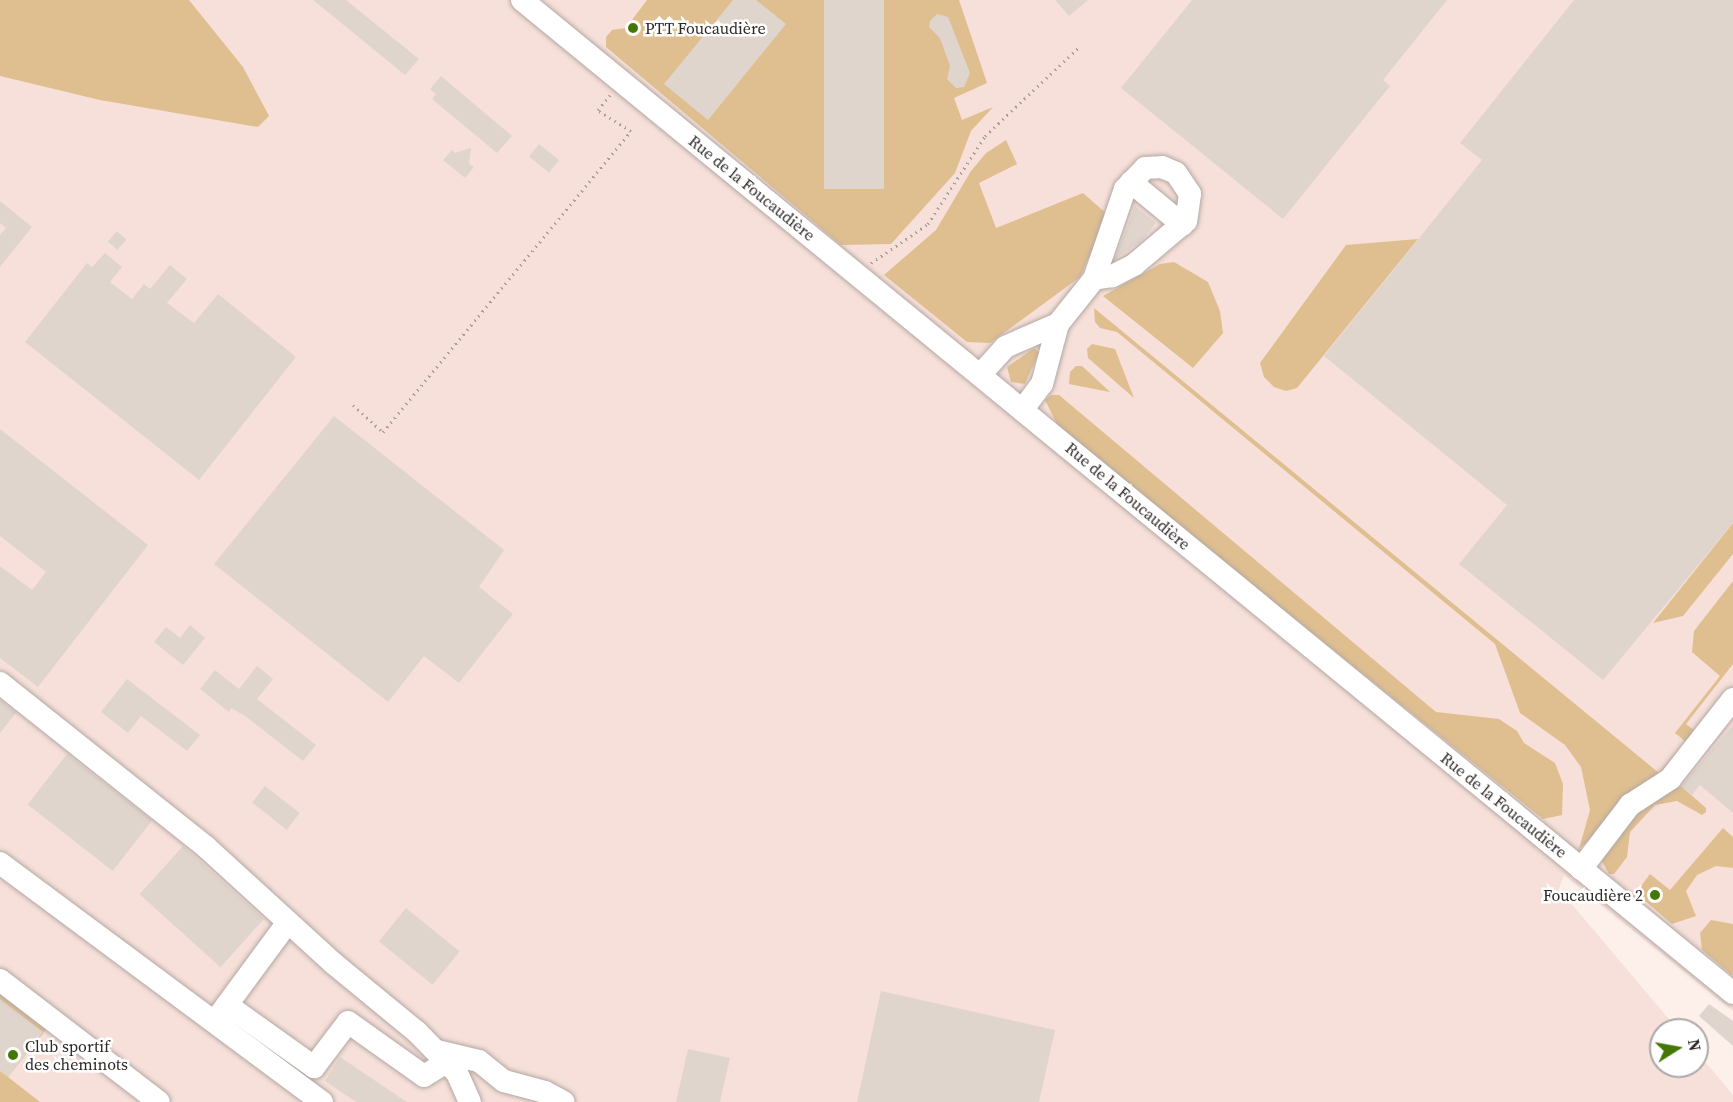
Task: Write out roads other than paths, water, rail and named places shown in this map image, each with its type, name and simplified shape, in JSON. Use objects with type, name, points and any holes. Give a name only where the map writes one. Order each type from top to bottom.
[{"type":"street","name":"Rue de la Foucaudière","points":[[522,0],[981,374],[1733,993]]},
{"type":"street","points":[[1023,409],[1042,384],[1058,324],[1094,279],[1104,242],[1131,182],[1145,168],[1162,167],[1176,173],[1190,194],[1190,208],[1183,225],[1134,265],[1112,276],[1094,279]]},
{"type":"street","points":[[1131,182],[1183,225]]},
{"type":"street","points":[[981,374],[1005,347],[1058,324]]},
{"type":"street","points":[[0,683],[206,847],[441,1056],[457,1073],[470,1102]]},
{"type":"street","points":[[1581,868],[1630,805],[1670,779],[1733,699]]},
{"type":"street","points":[[0,863],[221,1014],[315,1067],[348,1022],[423,1076],[441,1056]]},
{"type":"street","points":[[221,1014],[288,922]]},
{"type":"street","points":[[0,980],[159,1102]]},
{"type":"street","points":[[221,1014],[322,1102]]},
{"type":"street","points":[[441,1056],[479,1061],[503,1092],[545,1092],[564,1102]]},
{"type":"place","name":"PTT Foucaudière","points":[[633,28]]},
{"type":"place","name":"Foucaudière 2","points":[[1655,895]]},
{"type":"place","name":"Club sportif des cheminots","points":[[13,1055]]}]
